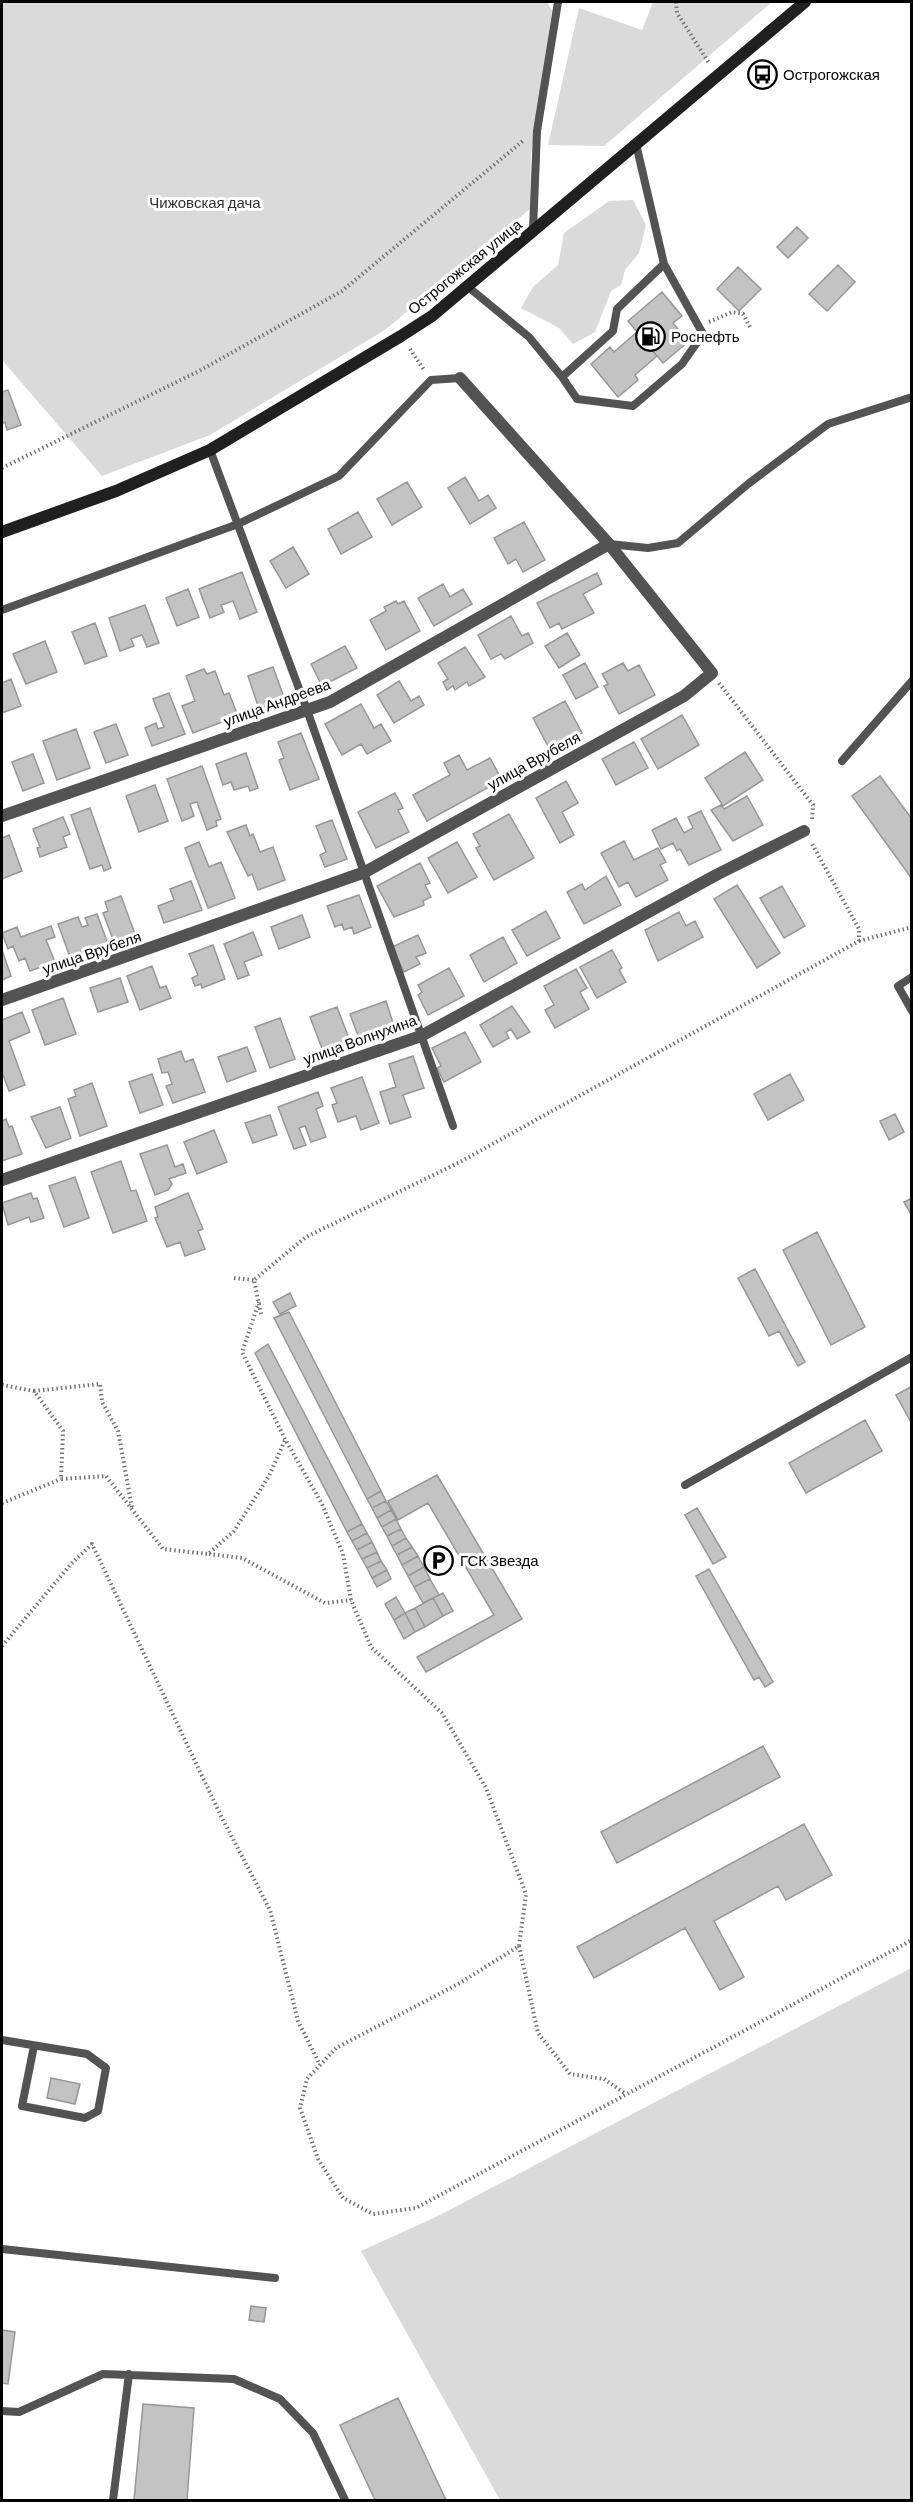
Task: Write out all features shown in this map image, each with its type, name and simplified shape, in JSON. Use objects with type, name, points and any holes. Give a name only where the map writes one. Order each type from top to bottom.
[{"type":"street","name":"Острогожская улица","points":[[2,532],[116,491],[210,450],[432,316],[805,2]]},
{"type":"street","points":[[460,378],[609,544],[712,673]]},
{"type":"street","name":"улица Андреева","points":[[2,816],[330,702],[609,544]]},
{"type":"street","name":"улица Врубеля","points":[[2,1000],[365,872],[684,696],[712,673]]},
{"type":"street","name":"улица Волнухина","points":[[2,1180],[421,1036],[718,874],[804,831]]},
{"type":"lane","points":[[534,230],[537,131],[558,2]]},
{"type":"lane","points":[[467,286],[529,337],[577,399],[633,406],[682,364],[703,334],[664,264],[636,144]]},
{"type":"lane","points":[[562,377],[613,331],[617,309],[664,264]]},
{"type":"lane","points":[[2,610],[238,524],[339,476],[431,380],[460,378]]},
{"type":"lane","points":[[609,544],[648,548],[678,543],[748,484],[828,424],[912,397]]},
{"type":"lane","points":[[210,450],[307,710],[453,1126]]},
{"type":"lane","points":[[842,761],[912,681]]},
{"type":"lane","points":[[912,977],[898,986],[912,1011]]},
{"type":"lane","points":[[685,1485],[912,1357]]},
{"type":"lane","points":[[2,2040],[87,2054],[106,2068],[98,2111],[84,2118],[22,2106],[34,2046]]},
{"type":"lane","points":[[2,2248],[275,2278]]},
{"type":"lane","points":[[2,2411],[19,2412],[103,2374],[234,2379],[280,2399],[313,2433],[345,2500]]},
{"type":"lane","points":[[113,2500],[129,2374]]},
{"type":"path","points":[[676,2],[677,13],[687,33],[717,75]]},
{"type":"path","points":[[2,468],[199,371],[342,291],[537,131]]},
{"type":"path","points":[[699,327],[732,312],[743,314],[750,327]]},
{"type":"path","points":[[401,336],[431,380]]},
{"type":"path","points":[[712,673],[813,806],[813,820],[804,831],[859,929],[859,941]]},
{"type":"path","points":[[234,1278],[254,1280],[306,1237],[460,1162],[859,941],[912,927]]},
{"type":"path","points":[[254,1280],[261,1314]]},
{"type":"path","points":[[259,1302],[242,1352],[285,1439],[322,1504],[343,1554],[351,1600],[371,1647],[442,1713],[486,1788],[526,1894],[519,1946],[538,2033],[570,2074],[604,2079],[626,2094]]},
{"type":"path","points":[[2,1385],[34,1391],[100,1384],[102,1402],[118,1431],[132,1508]]},
{"type":"path","points":[[34,1391],[63,1431],[61,1479]]},
{"type":"path","points":[[208,1554],[234,1531],[269,1476],[285,1439]]},
{"type":"path","points":[[2,1503],[61,1479],[106,1476],[164,1549],[242,1558],[325,1603],[351,1600]]},
{"type":"path","points":[[2,1647],[71,1564],[92,1544],[221,1816],[270,1910],[298,2021],[320,2065]]},
{"type":"path","points":[[519,1946],[460,1983],[336,2048],[307,2079],[300,2108],[318,2159],[343,2198],[373,2214],[416,2208],[912,1940]]},
{"type":"green space","name":"Чижовская дача","points":[[2,2],[547,2],[552,11],[531,154],[530,209],[385,330],[210,435],[102,476],[2,360]]},
{"type":"green space","points":[[653,2],[772,2],[604,146],[548,145],[579,8],[642,30]]},
{"type":"green space","points":[[633,200],[646,225],[639,253],[625,270],[621,285],[611,291],[595,332],[573,344],[559,328],[521,308],[533,287],[558,265],[564,233],[609,201]]},
{"type":"green space","points":[[911,1968],[911,2500],[500,2500],[361,2251],[440,2215]]},
{"type":"building","points":[[797,227],[808,238],[788,258],[777,247]]},
{"type":"building","points":[[838,265],[855,282],[827,311],[809,294]]},
{"type":"building","points":[[738,267],[761,289],[739,311],[717,289]]},
{"type":"building","points":[[662,292],[682,316],[673,323],[688,342],[663,363],[628,321]]},
{"type":"building","points":[[637,332],[657,356],[635,375],[638,380],[618,397],[591,364],[610,347],[614,352]]},
{"type":"building","points":[[8,390],[21,425],[7,430],[5,422],[2,424],[2,392]]},
{"type":"building","points":[[465,477],[479,501],[488,495],[496,508],[470,524],[448,488]]},
{"type":"building","points":[[407,482],[422,507],[392,525],[377,499]]},
{"type":"building","points":[[358,512],[372,537],[341,554],[328,529]]},
{"type":"building","points":[[524,522],[545,560],[523,572],[516,559],[508,564],[494,538]]},
{"type":"building","points":[[293,547],[309,574],[286,588],[270,561]]},
{"type":"building","points":[[242,572],[257,612],[240,619],[233,601],[221,605],[224,612],[210,618],[199,589]]},
{"type":"building","points":[[597,573],[602,584],[583,594],[594,613],[562,629],[559,623],[550,628],[537,603]]},
{"type":"building","points":[[443,584],[450,597],[463,589],[472,604],[434,626],[418,598]]},
{"type":"building","points":[[188,589],[199,617],[177,626],[166,598]]},
{"type":"building","points":[[396,601],[398,604],[404,601],[420,631],[386,650],[370,620],[386,611],[384,607]]},
{"type":"building","points":[[145,605],[159,643],[147,647],[142,635],[131,639],[134,646],[120,651],[109,618]]},
{"type":"building","points":[[511,616],[522,636],[528,633],[533,643],[505,659],[501,654],[491,659],[478,635]]},
{"type":"building","points":[[95,623],[107,656],[85,664],[72,632]]},
{"type":"building","points":[[567,633],[580,655],[559,668],[545,646]]},
{"type":"building","points":[[45,641],[57,672],[26,684],[13,654]]},
{"type":"building","points":[[345,646],[357,668],[322,686],[311,664]]},
{"type":"building","points":[[465,647],[485,677],[469,686],[467,682],[455,690],[453,686],[447,690],[443,682],[448,679],[438,663]]},
{"type":"building","points":[[585,663],[598,687],[576,699],[563,675]]},
{"type":"building","points":[[623,663],[628,671],[639,665],[655,695],[619,714],[604,686],[608,684],[602,674]]},
{"type":"building","points":[[273,667],[285,700],[259,709],[248,676]]},
{"type":"building","points":[[204,669],[207,674],[215,671],[224,695],[229,693],[238,716],[193,733],[182,706],[195,701],[186,676]]},
{"type":"building","points":[[11,679],[21,706],[2,713],[2,683]]},
{"type":"building","points":[[399,681],[411,701],[419,696],[424,705],[394,723],[377,695]]},
{"type":"building","points":[[169,693],[185,734],[152,746],[145,728],[156,723],[158,729],[164,727],[153,699]]},
{"type":"building","points":[[565,701],[582,733],[550,750],[533,718]]},
{"type":"building","points":[[361,704],[374,728],[381,724],[391,741],[367,754],[361,744],[342,755],[325,724]]},
{"type":"building","points":[[682,715],[699,745],[658,769],[641,739]]},
{"type":"building","points":[[116,724],[128,755],[106,763],[94,732]]},
{"type":"building","points":[[76,729],[90,768],[57,780],[43,741]]},
{"type":"building","points":[[301,733],[319,779],[290,790],[279,760],[284,758],[278,742]]},
{"type":"building","points":[[634,742],[648,768],[616,785],[602,759]]},
{"type":"building","points":[[745,752],[763,780],[723,806],[705,778]]},
{"type":"building","points":[[246,753],[258,788],[250,791],[248,786],[234,790],[231,782],[223,785],[216,764]]},
{"type":"building","points":[[33,754],[44,783],[23,791],[12,762]]},
{"type":"building","points":[[459,755],[467,770],[490,758],[502,780],[427,821],[413,795],[450,775],[444,763]]},
{"type":"building","points":[[202,766],[221,819],[216,821],[217,826],[207,830],[197,802],[190,804],[194,816],[182,821],[167,779]]},
{"type":"building","points":[[880,776],[912,819],[912,879],[852,796]]},
{"type":"building","points":[[566,781],[578,803],[562,812],[574,835],[560,843],[536,798]]},
{"type":"building","points":[[155,785],[168,821],[139,832],[126,796]]},
{"type":"building","points":[[395,793],[403,808],[398,810],[409,832],[376,848],[358,812]]},
{"type":"building","points":[[747,796],[763,825],[733,841],[711,810],[721,805],[724,809]]},
{"type":"building","points":[[90,808],[111,868],[104,871],[102,865],[90,869],[71,815]]},
{"type":"building","points":[[701,811],[721,850],[689,865],[680,849],[677,851],[673,843],[661,849],[652,830],[676,818],[684,833],[693,828],[688,817]]},
{"type":"building","points":[[509,814],[534,858],[494,880],[476,848],[480,846],[473,834]]},
{"type":"building","points":[[63,817],[70,834],[63,837],[67,847],[40,857],[37,848],[40,847],[33,829]]},
{"type":"building","points":[[332,820],[347,859],[325,867],[320,855],[326,852],[316,826]]},
{"type":"building","points":[[246,825],[250,836],[253,834],[260,852],[273,847],[285,880],[258,890],[252,874],[248,876],[227,832]]},
{"type":"building","points":[[9,835],[22,871],[2,879],[2,838]]},
{"type":"building","points":[[624,841],[634,860],[658,848],[666,862],[660,865],[668,880],[636,897],[628,882],[619,887],[601,853]]},
{"type":"building","points":[[199,842],[209,867],[221,862],[235,898],[208,908],[185,848]]},
{"type":"building","points":[[457,842],[477,877],[448,893],[428,858]]},
{"type":"building","points":[[420,863],[430,883],[425,885],[431,897],[423,901],[424,905],[394,917],[377,886]]},
{"type":"building","points":[[606,876],[621,905],[584,924],[567,892],[582,884],[585,890]]},
{"type":"building","points":[[191,881],[202,910],[164,923],[158,906],[174,900],[170,889]]},
{"type":"building","points":[[737,885],[780,953],[757,968],[714,899]]},
{"type":"building","points":[[782,886],[805,926],[784,938],[760,898]]},
{"type":"building","points":[[359,895],[371,927],[354,934],[352,927],[344,930],[342,924],[335,927],[327,906]]},
{"type":"building","points":[[121,896],[135,934],[114,942],[103,913],[108,911],[105,902]]},
{"type":"building","points":[[546,911],[560,938],[527,956],[512,930]]},
{"type":"building","points":[[679,912],[686,926],[695,921],[703,937],[658,961],[645,930]]},
{"type":"building","points":[[97,914],[108,944],[70,957],[58,924],[78,917],[82,927],[88,925],[85,918]]},
{"type":"building","points":[[302,915],[310,937],[279,949],[271,927]]},
{"type":"building","points":[[51,926],[55,937],[46,940],[55,962],[30,971],[25,958],[19,961],[13,946],[8,949],[2,933],[17,927],[21,937]]},
{"type":"building","points":[[253,932],[262,955],[244,962],[249,975],[238,979],[224,944]]},
{"type":"building","points":[[418,935],[426,953],[416,957],[420,964],[404,972],[392,947]]},
{"type":"building","points":[[503,937],[517,963],[484,982],[470,955]]},
{"type":"building","points":[[213,945],[225,979],[202,988],[201,984],[195,986],[192,978],[198,975],[189,954]]},
{"type":"building","points":[[2,950],[11,976],[2,980]]},
{"type":"building","points":[[612,950],[622,968],[619,970],[626,982],[597,998],[580,967]]},
{"type":"building","points":[[152,966],[160,988],[166,986],[171,998],[140,1010],[127,976]]},
{"type":"building","points":[[449,968],[464,996],[428,1015],[418,995],[422,992],[418,985]]},
{"type":"building","points":[[576,969],[587,988],[580,992],[589,1009],[555,1028],[545,1010],[554,1005],[544,986]]},
{"type":"building","points":[[120,978],[128,1002],[98,1012],[90,988]]},
{"type":"building","points":[[63,998],[76,1034],[45,1045],[32,1010]]},
{"type":"building","points":[[386,1001],[395,1029],[360,1041],[350,1014]]},
{"type":"building","points":[[512,1006],[530,1032],[517,1039],[511,1029],[506,1032],[509,1038],[493,1047],[480,1025]]},
{"type":"building","points":[[337,1007],[350,1041],[323,1051],[310,1017]]},
{"type":"building","points":[[22,1012],[30,1032],[9,1041],[25,1085],[9,1091],[2,1072],[2,1020]]},
{"type":"building","points":[[280,1018],[295,1059],[270,1068],[255,1027]]},
{"type":"building","points":[[465,1032],[481,1062],[444,1082],[437,1068],[441,1066],[432,1048]]},
{"type":"building","points":[[247,1047],[256,1071],[227,1082],[218,1057]]},
{"type":"building","points":[[181,1051],[185,1062],[193,1059],[205,1092],[173,1103],[166,1086],[172,1084],[168,1072],[162,1073],[158,1059]]},
{"type":"building","points":[[413,1056],[424,1088],[403,1095],[411,1117],[390,1124],[380,1092],[396,1087],[389,1064]]},
{"type":"building","points":[[152,1074],[163,1105],[140,1113],[129,1082]]},
{"type":"building","points":[[790,1074],[804,1100],[768,1120],[754,1094]]},
{"type":"building","points":[[362,1077],[379,1123],[361,1130],[356,1116],[338,1122],[332,1105],[337,1103],[331,1088]]},
{"type":"building","points":[[92,1083],[107,1126],[80,1136],[68,1099],[76,1096],[74,1090]]},
{"type":"building","points":[[318,1092],[323,1106],[316,1109],[326,1137],[311,1142],[305,1126],[299,1128],[306,1145],[294,1149],[278,1107]]},
{"type":"building","points":[[60,1107],[71,1138],[46,1148],[31,1117]]},
{"type":"building","points":[[895,1114],[904,1132],[889,1140],[880,1121]]},
{"type":"building","points":[[270,1115],[277,1135],[253,1143],[245,1123]]},
{"type":"building","points":[[6,1119],[9,1127],[12,1126],[22,1154],[2,1161],[2,1121]]},
{"type":"building","points":[[214,1130],[227,1162],[197,1174],[184,1142]]},
{"type":"building","points":[[167,1145],[175,1167],[183,1164],[186,1173],[169,1179],[172,1184],[168,1190],[155,1195],[140,1154]]},
{"type":"building","points":[[121,1161],[131,1191],[136,1190],[147,1221],[113,1233],[91,1172]]},
{"type":"building","points":[[75,1177],[89,1218],[64,1227],[49,1186]]},
{"type":"building","points":[[31,1193],[33,1199],[37,1198],[44,1218],[31,1222],[29,1217],[8,1225],[2,1203]]},
{"type":"building","points":[[188,1193],[203,1229],[198,1231],[205,1249],[185,1256],[180,1242],[167,1247],[155,1218],[158,1217],[155,1207]]},
{"type":"building","points":[[912,1198],[912,1216],[904,1202]]},
{"type":"building","points":[[817,1232],[865,1327],[831,1345],[783,1250]]},
{"type":"building","points":[[755,1269],[805,1362],[798,1366],[779,1331],[769,1336],[738,1278]]},
{"type":"building","points":[[290,1293],[296,1306],[280,1314],[273,1302]]},
{"type":"building","points":[[289,1312],[381,1491],[367,1499],[274,1318]]},
{"type":"building","points":[[268,1344],[362,1524],[347,1532],[255,1353]]},
{"type":"building","points":[[912,1386],[912,1424],[896,1395]]},
{"type":"building","points":[[865,1420],[882,1451],[806,1493],[789,1463]]},
{"type":"building","points":[[437,1475],[522,1619],[426,1672],[417,1657],[494,1615],[428,1503],[398,1520],[388,1501]]},
{"type":"building","points":[[381,1491],[386,1501],[372,1508],[367,1499]]},
{"type":"building","points":[[386,1501],[391,1510],[377,1518],[372,1508]]},
{"type":"building","points":[[697,1508],[726,1557],[713,1564],[685,1515]]},
{"type":"building","points":[[391,1510],[396,1519],[382,1527],[377,1518]]},
{"type":"building","points":[[396,1519],[401,1529],[387,1536],[382,1527]]},
{"type":"building","points":[[362,1524],[367,1533],[352,1541],[347,1532]]},
{"type":"building","points":[[401,1529],[406,1538],[392,1546],[387,1536]]},
{"type":"building","points":[[367,1533],[372,1542],[357,1550],[352,1541]]},
{"type":"building","points":[[406,1538],[412,1547],[397,1555],[392,1546]]},
{"type":"building","points":[[372,1542],[377,1552],[362,1559],[357,1550]]},
{"type":"building","points":[[412,1547],[418,1556],[402,1565],[397,1555]]},
{"type":"building","points":[[377,1552],[381,1561],[367,1568],[362,1559]]},
{"type":"building","points":[[418,1556],[424,1567],[408,1576],[402,1565]]},
{"type":"building","points":[[381,1561],[387,1570],[372,1578],[367,1568]]},
{"type":"building","points":[[424,1567],[430,1579],[414,1587],[408,1576]]},
{"type":"building","points":[[709,1569],[773,1682],[765,1687],[759,1677],[754,1680],[696,1576]]},
{"type":"building","points":[[387,1570],[391,1579],[377,1587],[372,1578]]},
{"type":"building","points":[[430,1579],[439,1595],[423,1603],[414,1587]]},
{"type":"building","points":[[443,1593],[453,1611],[443,1616],[433,1598]]},
{"type":"building","points":[[396,1597],[405,1613],[394,1620],[385,1604]]},
{"type":"building","points":[[433,1598],[443,1616],[425,1627],[415,1608]]},
{"type":"building","points":[[415,1608],[425,1627],[415,1632],[405,1613]]},
{"type":"building","points":[[405,1613],[415,1632],[404,1639],[394,1620]]},
{"type":"building","points":[[763,1746],[780,1777],[617,1863],[601,1832]]},
{"type":"building","points":[[804,1824],[832,1875],[786,1900],[778,1886],[714,1921],[744,1977],[720,1990],[685,1928],[594,1978],[577,1947]]},
{"type":"building","points":[[51,2078],[80,2084],[75,2104],[47,2098]]},
{"type":"building","points":[[251,2306],[266,2308],[264,2322],[249,2320]]},
{"type":"building","points":[[2,2330],[15,2332],[8,2384],[2,2383]]},
{"type":"building","points":[[398,2398],[446,2500],[375,2500],[340,2425]]},
{"type":"building","points":[[143,2404],[194,2408],[187,2500],[134,2500]]},
{"type":"place","name":"Острогожская","points":[[762,75]]},
{"type":"place","name":"Роснефть","points":[[650,337]]},
{"type":"place","name":"ГСК Звезда","points":[[439,1561]]}]
